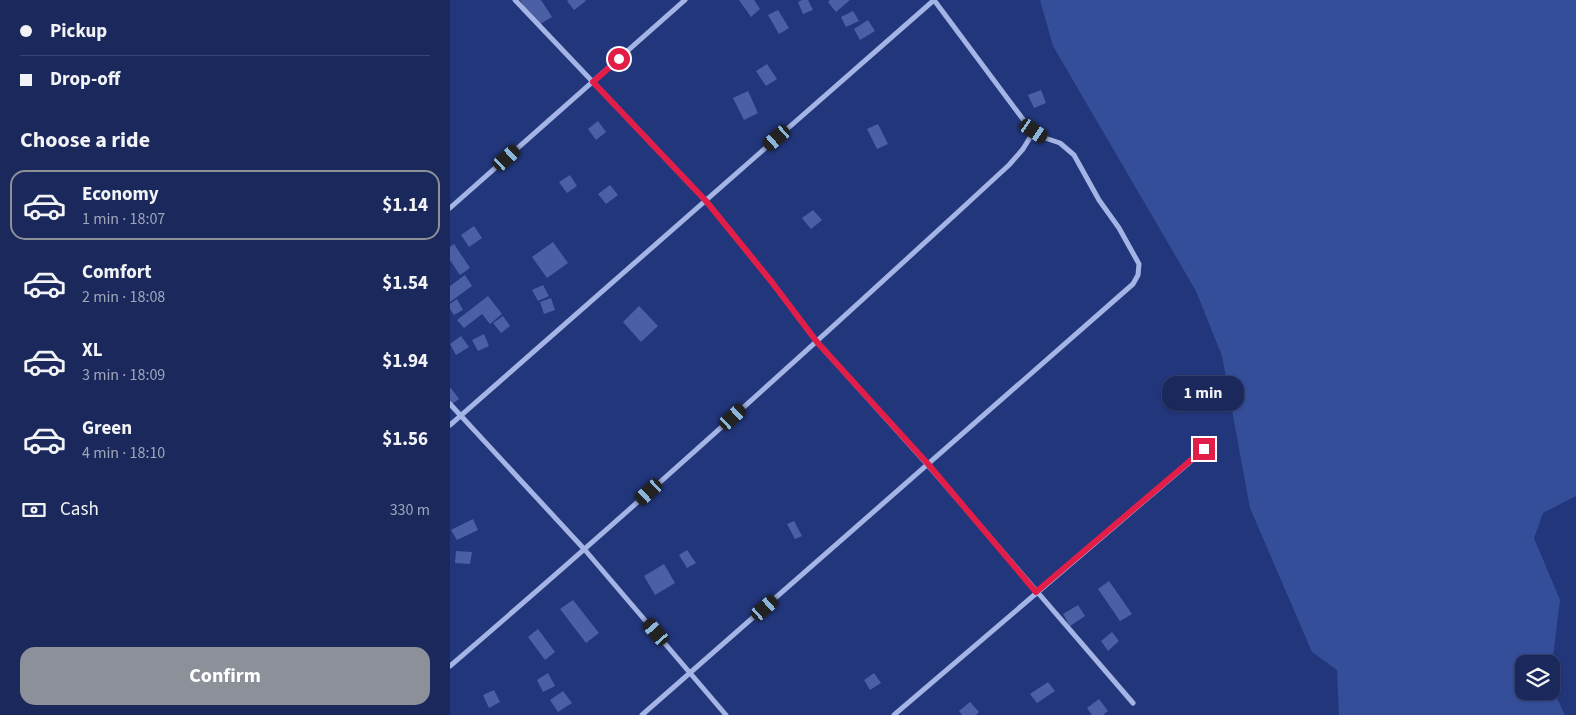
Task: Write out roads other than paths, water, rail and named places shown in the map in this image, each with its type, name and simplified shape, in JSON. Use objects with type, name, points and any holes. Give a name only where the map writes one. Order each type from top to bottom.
[{"type":"street","points":[[514,0],[706,201],[771,281],[817,342],[928,464],[1133,703]]},
{"type":"street","points":[[450,208],[685,0]]},
{"type":"street","points":[[450,426],[934,0],[1025,122],[1045,138],[1060,143],[1074,156],[1139,264],[1138,275],[1133,284],[692,674],[642,715]]},
{"type":"street","points":[[450,666],[585,550],[817,342],[1009,165],[1034,131]]},
{"type":"street","points":[[450,404],[585,550],[726,715]]},
{"type":"street","points":[[894,715],[1204,449]]}]
